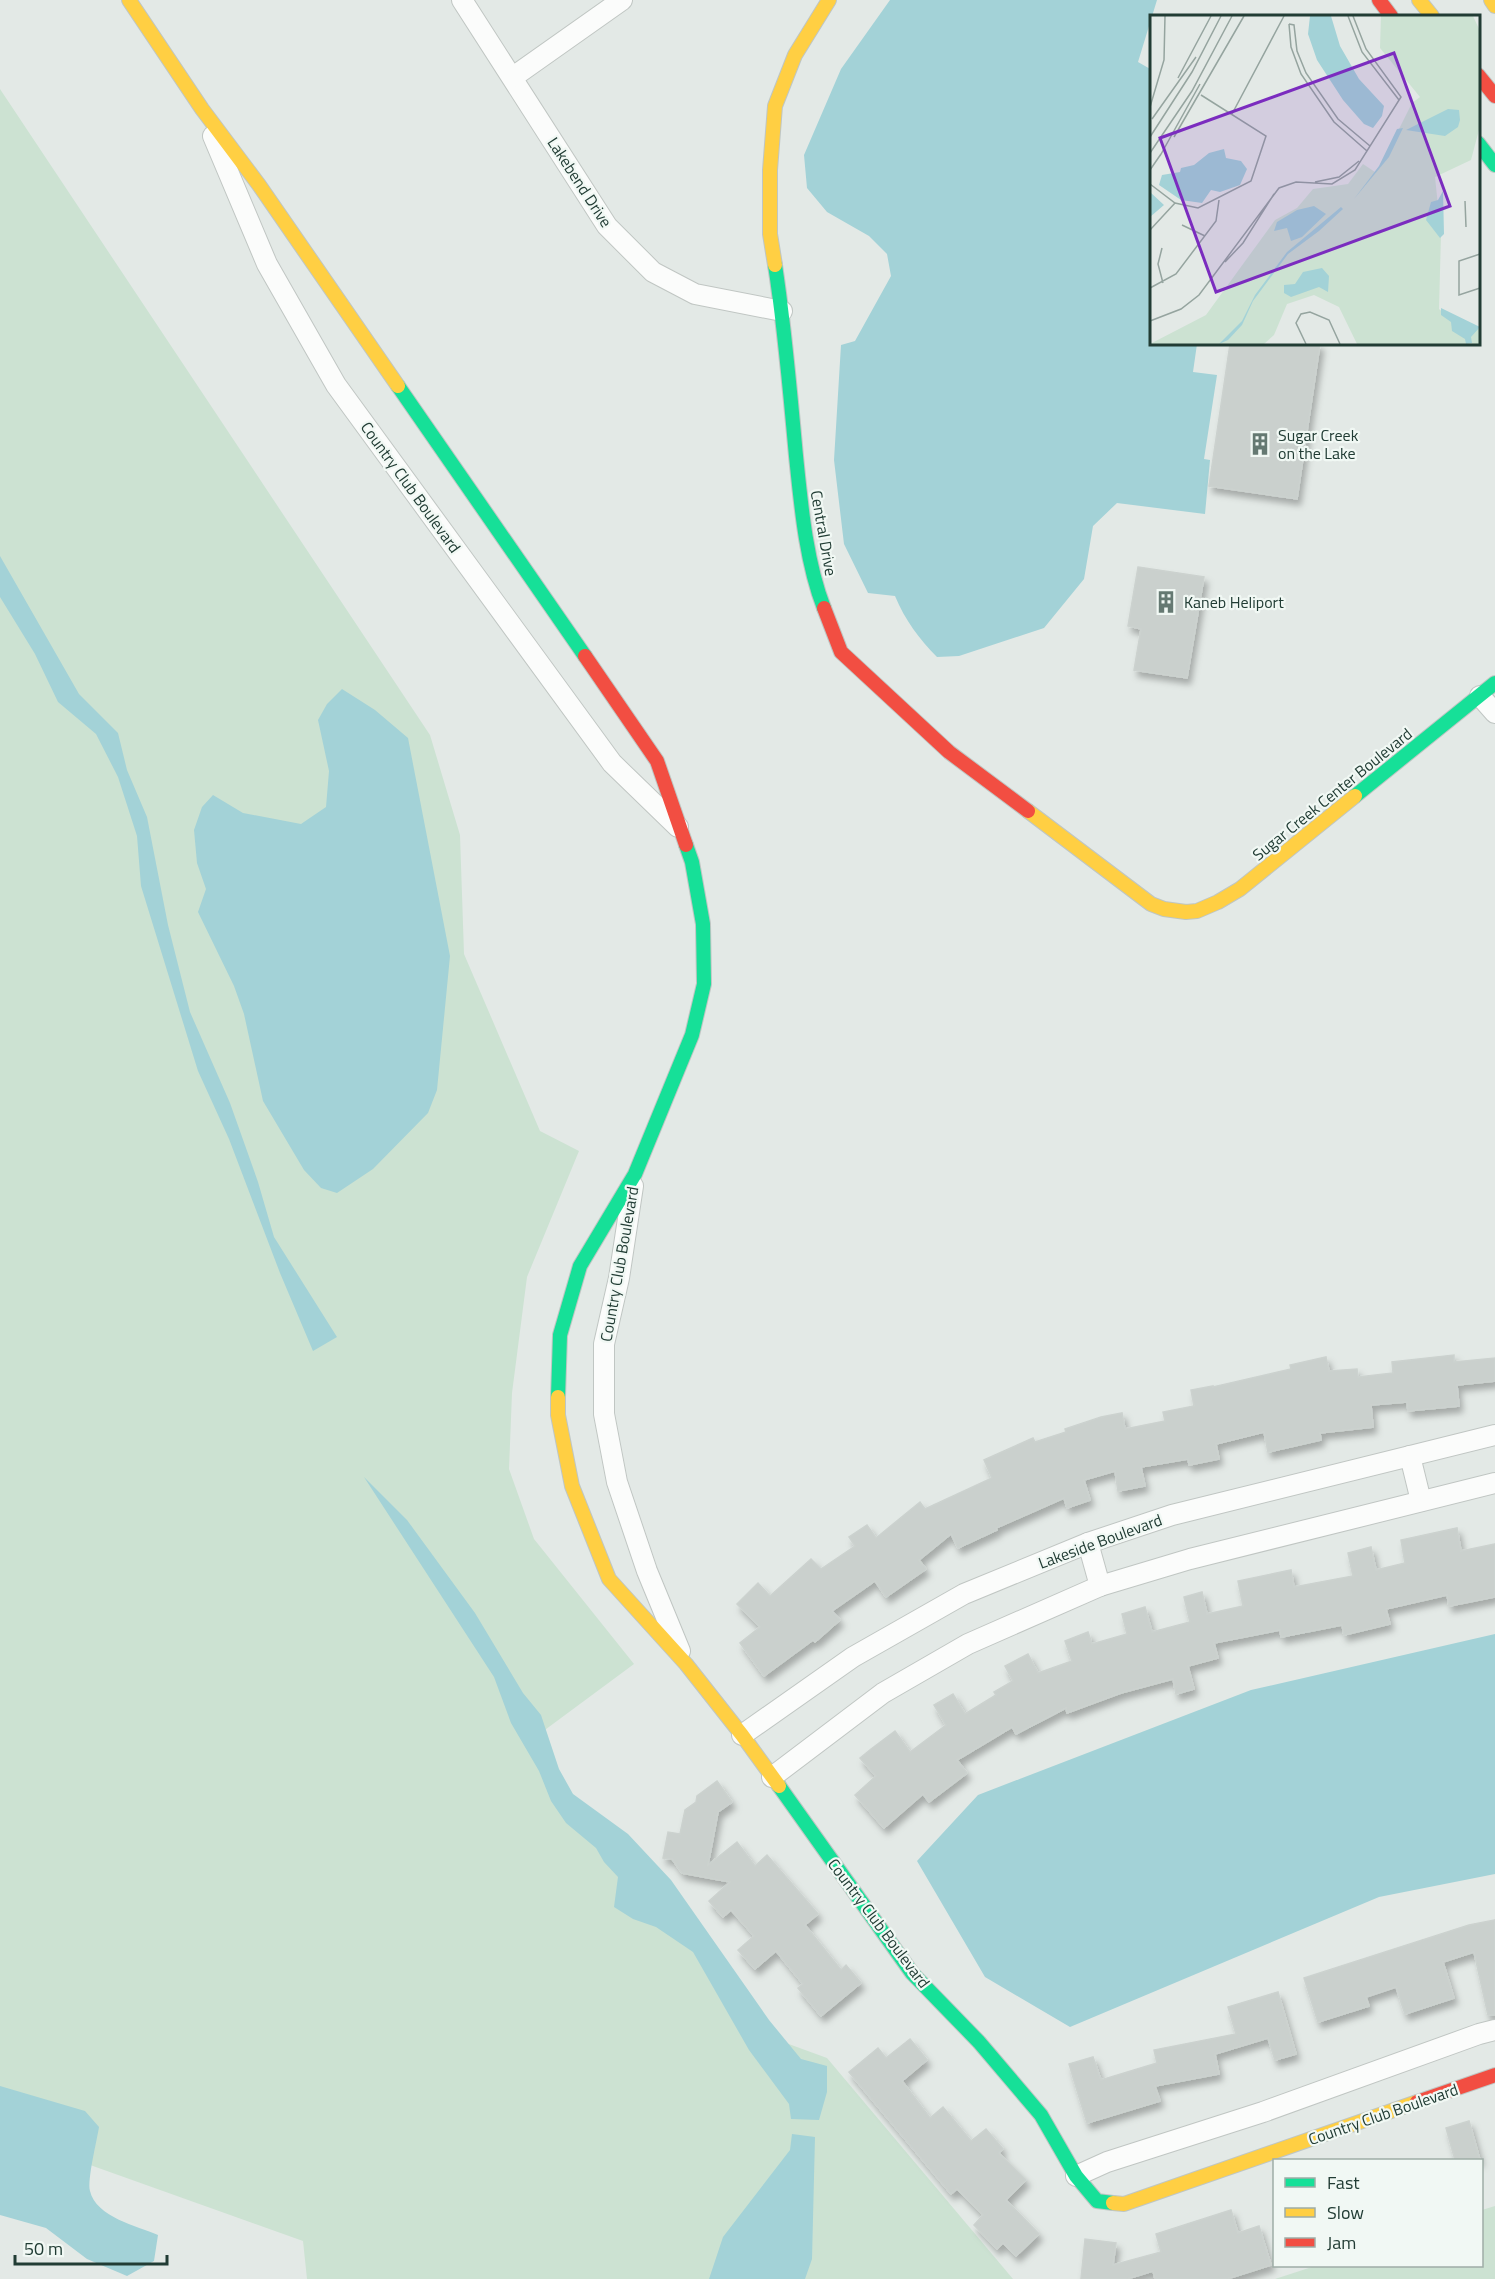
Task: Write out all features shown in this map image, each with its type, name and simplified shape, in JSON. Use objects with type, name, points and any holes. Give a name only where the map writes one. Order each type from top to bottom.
[{"type":"main road","name":"Country Club Boulevard","points":[[129,0],[202,109],[259,185],[657,761],[692,862],[703,924],[704,984],[692,1035],[634,1174],[580,1266],[560,1335],[558,1415],[572,1486],[609,1579],[686,1665],[742,1736],[912,1973],[979,2042],[1041,2115],[1076,2176],[1097,2201],[1124,2204],[1495,2076]]},
{"type":"main road","name":"Central Drive","points":[[829,0],[795,55],[775,106],[770,170],[771,234],[782,311],[802,511],[818,593],[842,652],[949,752],[1151,904],[1164,911],[1181,914]]},
{"type":"main road","points":[[1379,0],[1389,15]]},
{"type":"main road","points":[[1419,0],[1431,15]]},
{"type":"main road","points":[[1491,0],[1495,6]]},
{"type":"main road","points":[[1480,76],[1495,96]]},
{"type":"main road","points":[[1480,144],[1495,165]]},
{"type":"main road","name":"Sugar Creek Center Boulevard","points":[[1181,914],[1210,906],[1240,889],[1487,690]]},
{"type":"street","name":"Lakebend Drive","points":[[462,0],[607,226],[653,272],[695,294],[782,311]]},
{"type":"street","points":[[513,77],[622,0]]},
{"type":"street","name":"Country Club Boulevard","points":[[202,109],[267,264],[336,385],[612,763],[679,828]]},
{"type":"street","points":[[1487,690],[1495,712]]},
{"type":"street","name":"Country Club Boulevard","points":[[634,1174],[619,1278],[604,1344],[604,1414],[621,1493],[646,1570],[686,1665]]},
{"type":"street","name":"Lakeside Boulevard","points":[[742,1736],[853,1658],[964,1594],[1088,1543],[1172,1515],[1495,1435]]},
{"type":"street","points":[[1410,1456],[1421,1501]]},
{"type":"street","points":[[772,1777],[883,1693],[968,1644],[1100,1586],[1190,1559],[1495,1483]]},
{"type":"street","points":[[1088,1543],[1100,1586]]},
{"type":"street","points":[[1076,2176],[1107,2162],[1263,2112],[1495,2030]]},
{"type":"green space","points":[[0,89],[430,735],[460,835],[464,954],[540,1131],[579,1151],[527,1277],[512,1393],[509,1469],[534,1539],[634,1664],[534,1738],[570,1809],[775,2039],[827,2058],[1013,2279],[307,2279],[303,2241],[51,2151],[0,2143]]},
{"type":"green space","points":[[1495,2206],[1495,2279],[1275,2279],[1312,2267],[1483,2267],[1483,2210]]},
{"type":"water","points":[[890,0],[1157,0],[1152,15],[1150,15],[1150,23],[1138,62],[1150,69],[1150,345],[1197,345],[1193,372],[1217,375],[1204,459],[1210,460],[1205,514],[1117,503],[1093,526],[1084,579],[1044,628],[959,656],[937,657],[913,629],[895,596],[868,593],[844,544],[834,460],[841,345],[855,341],[891,276],[887,254],[869,236],[827,212],[807,188],[804,155],[841,69]]},
{"type":"water","points":[[0,556],[79,694],[118,733],[127,770],[147,817],[168,925],[190,1012],[230,1103],[258,1182],[274,1237],[337,1337],[313,1351],[280,1273],[229,1139],[198,1071],[141,886],[137,836],[118,777],[96,734],[58,702],[35,654],[0,597]]},
{"type":"water","points":[[342,689],[375,710],[408,738],[450,956],[437,1090],[428,1113],[373,1169],[337,1193],[321,1188],[304,1170],[263,1101],[244,1014],[234,986],[198,912],[206,889],[197,863],[194,830],[202,807],[213,795],[243,813],[301,824],[326,807],[329,771],[318,720],[327,704]]},
{"type":"water","points":[[364,1477],[407,1520],[475,1613],[523,1693],[541,1715],[559,1769],[573,1794],[628,1834],[671,1880],[769,2020],[801,2059],[827,2066],[827,2092],[819,2120],[791,2119],[789,2104],[749,2050],[693,1952],[656,1927],[633,1919],[614,1907],[618,1877],[604,1862],[596,1848],[566,1823],[551,1801],[539,1771],[511,1723],[494,1677]]},
{"type":"water","points":[[1495,1634],[1495,1874],[1379,1897],[1070,2027],[985,1977],[917,1861],[978,1795],[1251,1690]]},
{"type":"water","points":[[0,2086],[85,2111],[99,2127],[89,2186],[94,2200],[100,2208],[118,2219],[158,2235],[154,2261],[127,2276],[87,2259],[46,2228],[0,2215]]},
{"type":"water","points":[[792,2134],[815,2137],[812,2259],[805,2279],[709,2279],[723,2237],[790,2150]]},
{"type":"building","name":"Sugar Creek on the Lake","points":[[1230,345],[1320,345],[1297,499],[1209,486]]},
{"type":"building","name":"Kaneb Heliport","points":[[1138,567],[1204,577],[1187,678],[1134,670],[1141,629],[1128,626]]},
{"type":"building","points":[[1454,1355],[1454,1362],[1495,1358],[1495,1381],[1457,1385],[1459,1406],[1408,1411],[1407,1402],[1371,1405],[1373,1427],[1320,1433],[1321,1440],[1268,1452],[1264,1432],[1216,1444],[1219,1459],[1189,1465],[1188,1459],[1141,1467],[1145,1486],[1118,1491],[1115,1471],[1084,1480],[1090,1500],[1067,1508],[1064,1498],[996,1528],[997,1530],[958,1548],[951,1534],[919,1560],[926,1569],[886,1597],[875,1581],[832,1611],[840,1620],[815,1642],[813,1640],[764,1676],[740,1643],[760,1627],[737,1604],[758,1583],[770,1596],[811,1559],[821,1569],[855,1546],[849,1537],[867,1525],[876,1538],[920,1502],[925,1509],[992,1478],[984,1460],[1033,1438],[1035,1442],[1101,1417],[1122,1413],[1125,1429],[1165,1421],[1163,1412],[1194,1406],[1191,1390],[1291,1369],[1290,1365],[1326,1357],[1329,1371],[1357,1369],[1358,1377],[1393,1373],[1392,1362]]},
{"type":"building","points":[[1457,1528],[1461,1551],[1495,1544],[1495,1597],[1449,1606],[1447,1595],[1386,1609],[1390,1624],[1344,1635],[1342,1625],[1281,1637],[1280,1630],[1214,1643],[1218,1658],[1188,1666],[1194,1689],[1176,1694],[1173,1679],[1121,1693],[1067,1713],[1066,1708],[1016,1734],[1012,1727],[957,1760],[967,1773],[929,1802],[923,1794],[884,1828],[855,1795],[876,1776],[860,1758],[871,1749],[895,1731],[910,1752],[946,1725],[934,1705],[953,1694],[965,1714],[996,1695],[994,1692],[1013,1681],[1005,1666],[1028,1654],[1038,1673],[1072,1661],[1065,1641],[1088,1632],[1092,1644],[1127,1634],[1122,1614],[1145,1607],[1152,1632],[1190,1622],[1184,1597],[1202,1592],[1207,1614],[1243,1606],[1238,1581],[1291,1570],[1294,1587],[1353,1576],[1348,1553],[1371,1547],[1376,1570],[1405,1563],[1401,1540]]},
{"type":"building","points":[[717,1781],[732,1802],[718,1812],[708,1865],[737,1842],[755,1866],[767,1855],[818,1914],[805,1925],[841,1970],[846,1965],[861,1983],[821,2016],[798,1988],[803,1984],[776,1951],[755,1969],[738,1950],[754,1936],[731,1910],[723,1917],[709,1901],[730,1882],[682,1873],[672,1859],[663,1858],[668,1832],[680,1834],[685,1810],[696,1802],[697,1796]]},
{"type":"building","points":[[1495,1920],[1495,2015],[1488,2015],[1474,1952],[1443,1962],[1454,1998],[1405,2014],[1396,1987],[1366,1997],[1369,2006],[1318,2022],[1304,1978],[1469,1925]]},
{"type":"building","points":[[1278,1992],[1296,2054],[1275,2060],[1268,2038],[1215,2054],[1219,2074],[1155,2086],[1160,2101],[1087,2123],[1069,2064],[1093,2057],[1101,2080],[1157,2063],[1154,2050],[1236,2034],[1228,2007]]},
{"type":"building","points":[[910,2039],[927,2060],[902,2081],[930,2118],[943,2107],[971,2141],[986,2129],[1003,2149],[999,2153],[1026,2180],[1006,2200],[1039,2234],[1016,2256],[1003,2243],[997,2249],[974,2225],[983,2215],[957,2189],[951,2194],[849,2072],[878,2048],[886,2058]]},
{"type":"building","points":[[1469,2121],[1480,2159],[1455,2159],[1446,2128]]},
{"type":"building","points":[[1231,2210],[1238,2233],[1259,2226],[1271,2265],[1227,2279],[1155,2279],[1153,2271],[1127,2279],[1081,2279],[1085,2239],[1116,2243],[1113,2265],[1161,2252],[1156,2234]]},
{"type":"traffic: fast","points":[[1480,146],[1495,165]]},
{"type":"traffic: fast","points":[[775,265],[802,513],[813,572],[824,608]]},
{"type":"traffic: fast","points":[[398,386],[585,656]]},
{"type":"traffic: fast","points":[[1355,796],[1495,683]]},
{"type":"traffic: fast","points":[[558,1397],[560,1335],[580,1266],[635,1174],[692,1035],[704,984],[703,924],[692,862],[686,845]]},
{"type":"traffic: fast","points":[[779,1786],[912,1973],[979,2042],[1041,2115],[1076,2176],[1097,2201],[1113,2203]]},
{"type":"traffic: slow","points":[[129,0],[202,109],[259,185],[398,386]]},
{"type":"traffic: slow","points":[[775,265],[770,234],[770,170],[775,106],[795,55],[829,0]]},
{"type":"traffic: slow","points":[[1419,0],[1431,15]]},
{"type":"traffic: slow","points":[[1491,0],[1495,6]]},
{"type":"traffic: slow","points":[[1028,811],[1151,904],[1164,909],[1186,912],[1197,911],[1240,889],[1355,796]]},
{"type":"traffic: slow","points":[[558,1397],[558,1415],[572,1486],[609,1579],[686,1664],[779,1786]]},
{"type":"traffic: slow","points":[[1113,2203],[1124,2204],[1417,2102]]},
{"type":"traffic: jam","points":[[1379,0],[1390,15]]},
{"type":"traffic: jam","points":[[1480,77],[1495,96]]},
{"type":"traffic: jam","points":[[824,608],[841,652],[949,752],[1028,811]]},
{"type":"traffic: jam","points":[[585,656],[657,761],[686,845]]},
{"type":"traffic: jam","points":[[1417,2102],[1495,2075]]},
{"type":"place","name":"Sugar Creek on the Lake","points":[[1260,444]]},
{"type":"place","name":"Kaneb Heliport","points":[[1166,602]]}]
